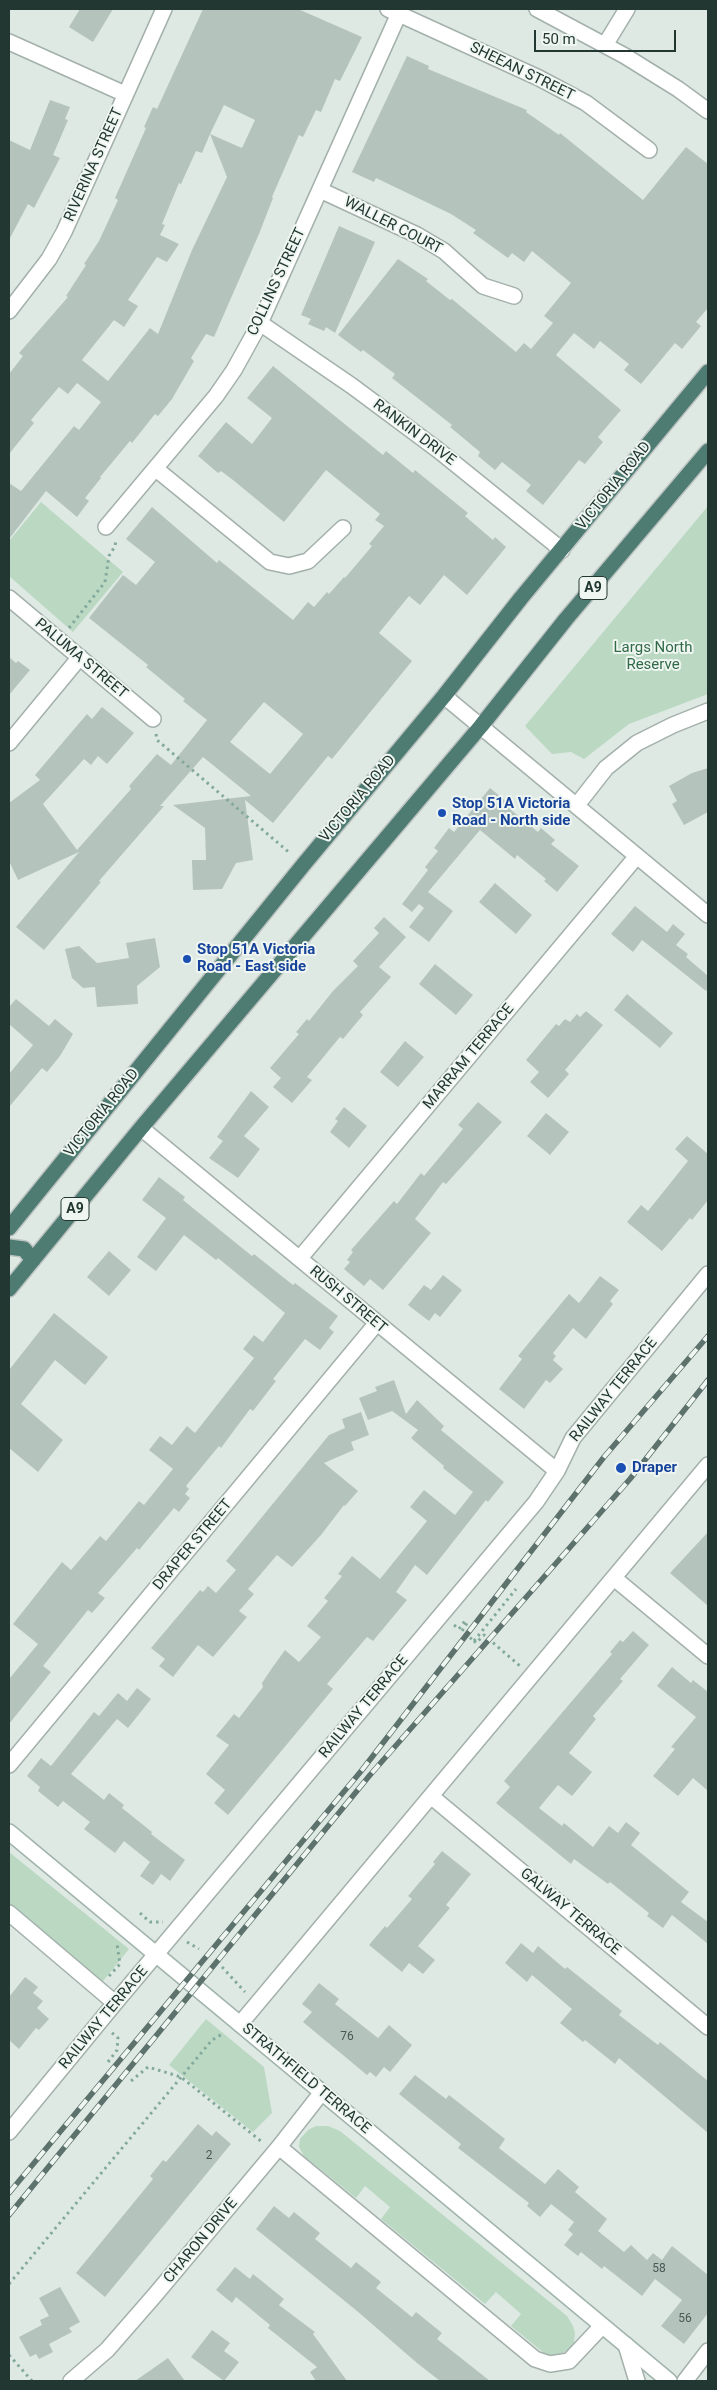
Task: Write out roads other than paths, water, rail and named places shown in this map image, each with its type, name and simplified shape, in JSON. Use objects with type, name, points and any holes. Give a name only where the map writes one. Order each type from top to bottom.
[{"type":"highway","name":"VICTORIA ROAD","points":[[9,1228],[304,864],[444,696],[520,598],[562,550],[708,372]]},
{"type":"highway","name":"A9","points":[[9,1289],[140,1128],[480,726],[566,619],[708,451]]},
{"type":"highway","points":[[9,1247],[24,1249],[33,1260]]},
{"type":"street","name":"RIVERINA STREET","points":[[9,312],[49,259],[64,232],[164,9]]},
{"type":"street","points":[[537,9],[605,45],[678,89],[708,111]]},
{"type":"street","points":[[605,45],[627,9]]},
{"type":"street","name":"SHEEAN STREET","points":[[396,10],[539,78],[586,103],[649,150]]},
{"type":"street","name":"COLLINS STREET","points":[[106,527],[216,396],[234,370],[260,322],[320,190],[396,10]]},
{"type":"street","points":[[9,42],[125,94]]},
{"type":"street","name":"WALLER COURT","points":[[320,190],[417,235],[444,251],[483,286],[514,296]]},
{"type":"street","name":"RANKIN DRIVE","points":[[260,322],[352,386],[438,450],[562,550]]},
{"type":"street","points":[[156,469],[270,562],[289,566],[308,561],[343,528]]},
{"type":"street","name":"PALUMA STREET","points":[[9,598],[153,719]]},
{"type":"street","points":[[9,743],[80,658]]},
{"type":"street","points":[[444,696],[708,915]]},
{"type":"street","points":[[576,805],[606,768],[637,743],[672,725],[708,711]]},
{"type":"street","name":"MARRAM TERRACE","points":[[300,1258],[637,856]]},
{"type":"street","name":"RUSH STREET","points":[[140,1128],[300,1258],[376,1324],[556,1470]]},
{"type":"street","name":"RAILWAY TERRACE","points":[[9,2132],[536,1502],[573,1438],[708,1274]]},
{"type":"street","name":"DRAPER STREET","points":[[9,1766],[376,1324]]},
{"type":"street","points":[[240,2024],[708,1465]]},
{"type":"street","points":[[614,1578],[708,1656]]},
{"type":"street","name":"GALWAY TERRACE","points":[[432,1797],[708,2028]]},
{"type":"street","name":"STRATHFIELD TERRACE","points":[[9,1832],[669,2381]]},
{"type":"street","points":[[9,1913],[115,2003]]},
{"type":"street","name":"CHARON DRIVE","points":[[71,2381],[107,2350],[279,2147],[322,2092]]},
{"type":"street","points":[[279,2147],[535,2359],[550,2364],[569,2361],[602,2326]]},
{"type":"street","points":[[626,2345],[637,2381]]},
{"type":"street","points":[[685,2381],[708,2351]]},
{"type":"railway","points":[[9,2193],[362,1770],[604,1457],[708,1336]]},
{"type":"railway","points":[[9,2215],[370,1775],[630,1479],[708,1380]]},
{"type":"place","name":"Stop 51A Victoria Road - North side","points":[[442,813]]},
{"type":"place","name":"Stop 51A Victoria Road - East side","points":[[187,959]]},
{"type":"place","name":"Draper","points":[[621,1468]]},
{"type":"park label","name":"Largs North Reserve","points":[[653,656]]}]
